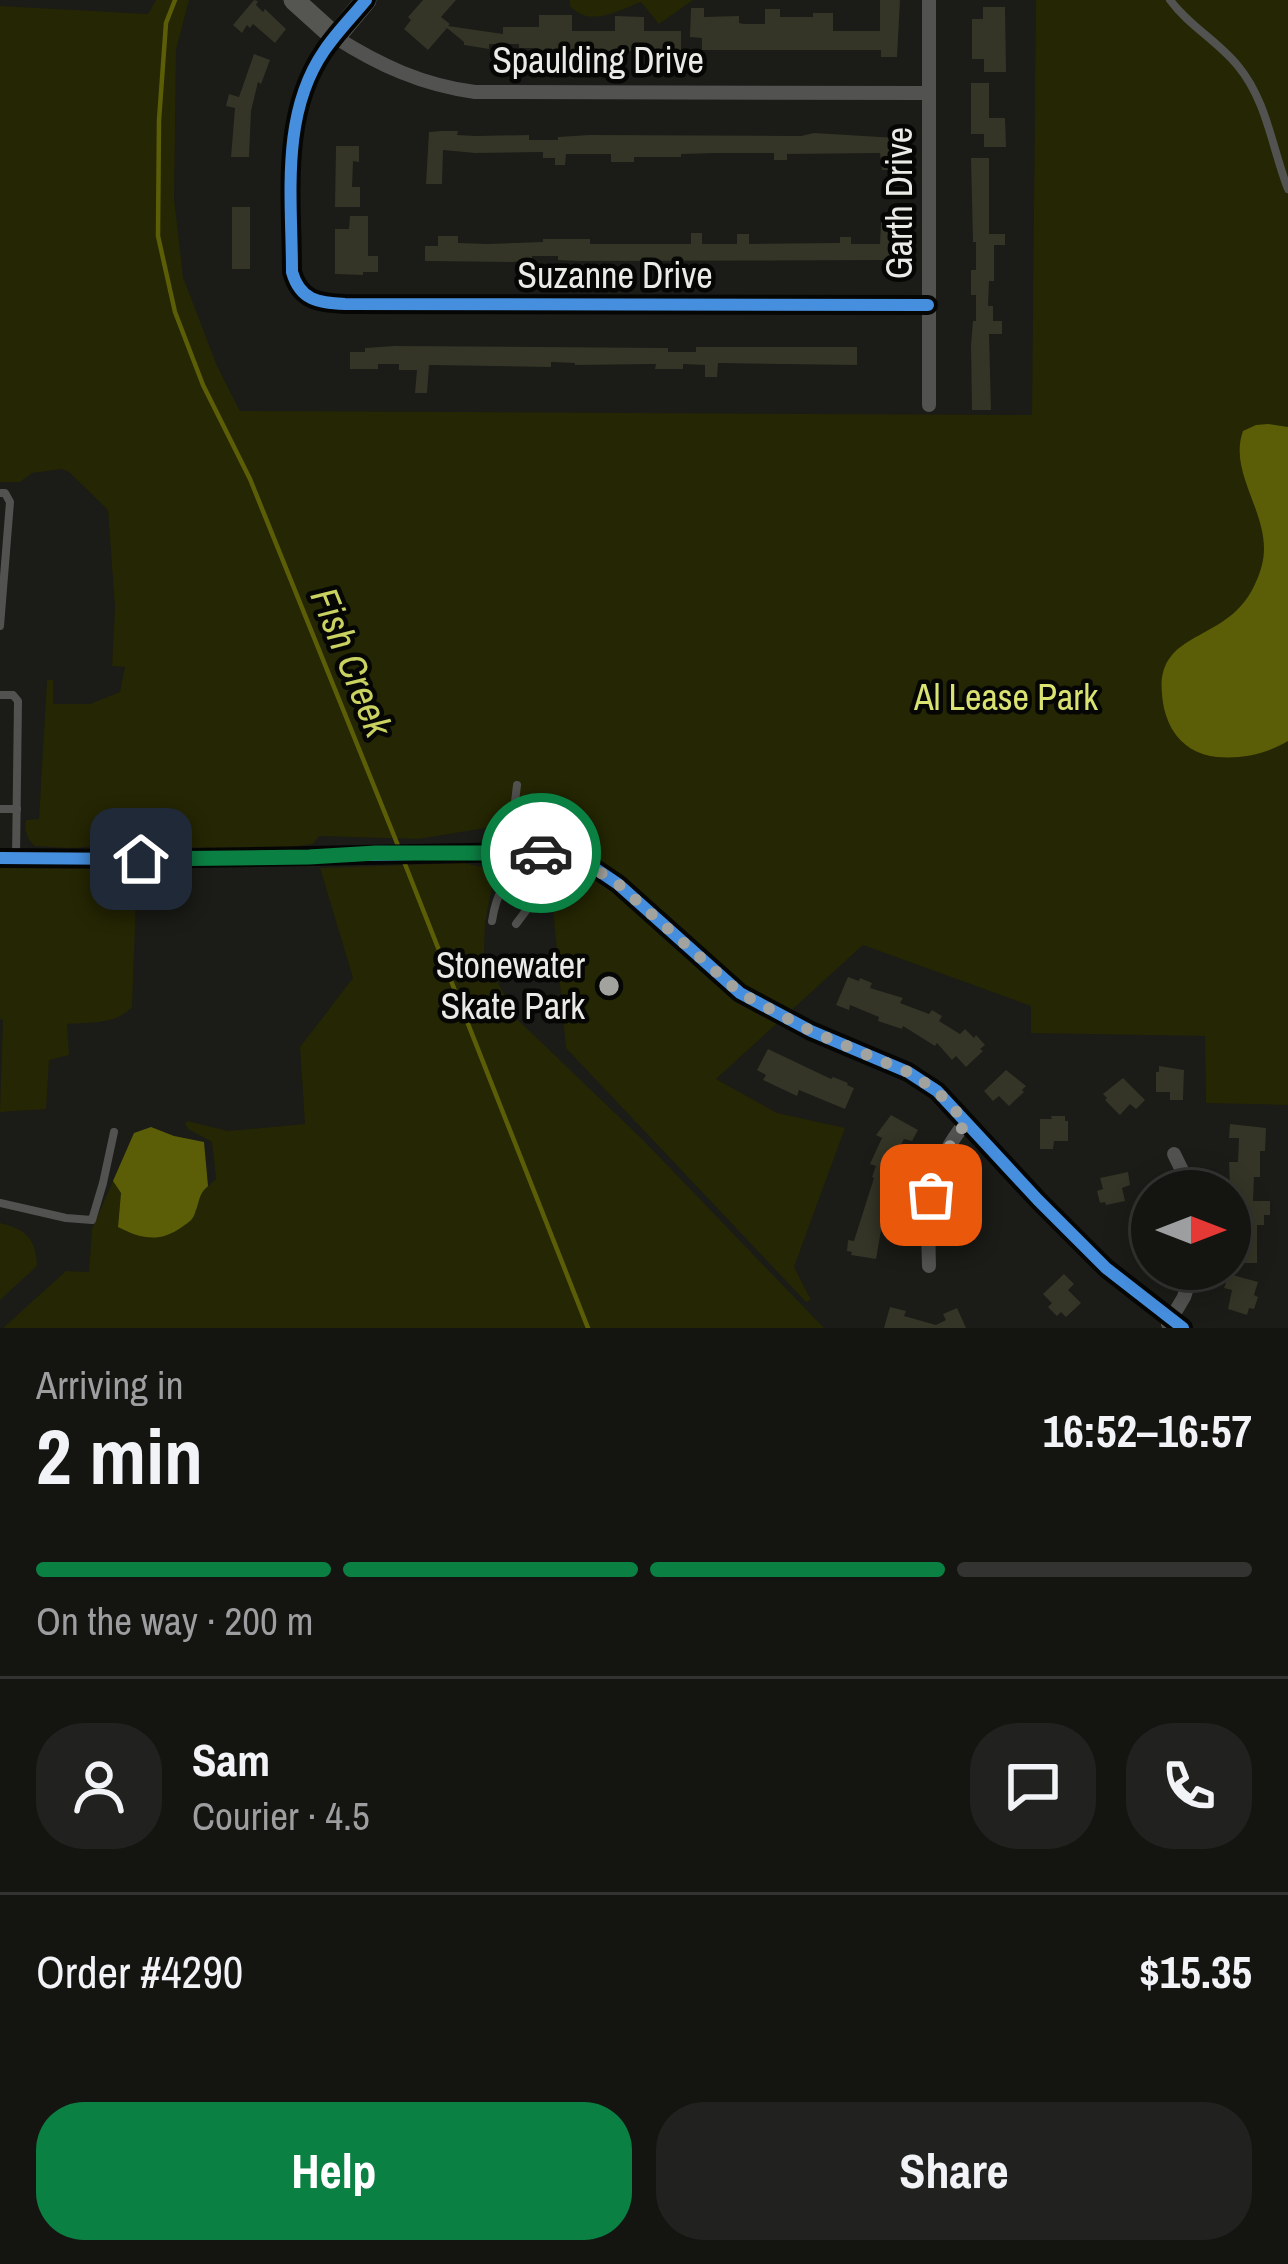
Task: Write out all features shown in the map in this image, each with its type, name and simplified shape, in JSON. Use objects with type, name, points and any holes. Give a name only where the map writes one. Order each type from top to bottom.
[{"type":"street","name":"Spaulding Drive","points":[[294,0],[334,37],[374,61],[444,88],[475,92],[929,93]]},
{"type":"street","points":[[334,37],[366,0]]},
{"type":"street","name":"Garth Drive","points":[[929,0],[929,405]]},
{"type":"street","name":"Suzanne Drive","points":[[334,37],[308,79],[294,129],[292,272],[304,295],[317,302],[928,305]]},
{"type":"street","points":[[8,857],[181,859],[509,852],[530,859],[586,863],[618,884],[740,993],[811,1031],[908,1072],[937,1091],[1106,1268],[1173,1326],[1186,1290]]},
{"type":"street","points":[[929,1266],[935,1174],[966,1122]]},
{"type":"street","points":[[1174,1154],[1182,1170]]},
{"type":"lane","points":[[1170,0],[1246,76],[1288,189]]},
{"type":"lane","points":[[0,493],[10,502],[0,626]]},
{"type":"lane","points":[[0,695],[18,700],[16,809],[8,857]]},
{"type":"lane","points":[[509,852],[517,785]]},
{"type":"lane","points":[[0,809],[16,809]]},
{"type":"lane","points":[[492,921],[500,889],[530,859]]},
{"type":"lane","points":[[516,924],[528,908],[530,859]]},
{"type":"lane","points":[[0,1203],[92,1220],[114,1132]]},
{"type":"green space","name":"Al Lease Park","points":[[156,0],[189,0],[176,50],[174,198],[183,277],[240,411],[1032,415],[1036,0],[1288,0],[1288,1105],[1206,1103],[1205,1036],[1031,1033],[1031,1006],[863,945],[716,1079],[777,1113],[845,1128],[794,1267],[811,1300],[806,1302],[566,1048],[541,819],[418,839],[319,836],[313,844],[281,848],[138,847],[129,844],[122,820],[107,820],[104,839],[92,846],[32,844],[25,824],[39,819],[47,680],[53,680],[53,704],[90,704],[120,692],[125,667],[112,666],[115,607],[108,510],[62,469],[32,473],[20,482],[0,482],[0,6],[148,14]]},
{"type":"green space","points":[[570,0],[693,0],[659,24],[641,2],[595,17],[578,13]]},
{"type":"green space","points":[[0,863],[128,865],[137,872],[132,1007],[110,1020],[67,1024],[69,1055],[49,1060],[46,1109],[0,1112]]},
{"type":"green space","points":[[464,863],[490,869],[493,882],[484,956],[517,1019],[642,1139],[824,1328],[3,1328],[66,1271],[89,1272],[92,1229],[113,1181],[121,1193],[118,1227],[200,1193],[216,1179],[212,1142],[188,1129],[187,1121],[228,1131],[305,1124],[300,1047],[353,978],[320,868]]},
{"type":"green space","points":[[0,1223],[28,1237],[37,1266],[0,1300]]},
{"type":"shaded area","points":[[1268,424],[1288,427],[1288,741],[1254,755],[1210,756],[1186,745],[1172,729],[1163,703],[1162,676],[1174,652],[1235,612],[1258,578],[1262,530],[1245,480],[1240,447],[1243,431]]},
{"type":"shaded area","points":[[151,1127],[204,1142],[208,1186],[190,1221],[174,1232],[150,1238],[118,1227],[121,1193],[113,1181],[134,1133]]},
{"type":"building","points":[[254,0],[286,29],[275,43],[253,24],[242,33],[233,25]]},
{"type":"building","points":[[423,0],[456,0],[441,17],[448,26],[503,34],[503,27],[539,27],[539,15],[572,15],[572,31],[615,31],[615,16],[644,17],[644,31],[681,31],[681,50],[539,52],[539,48],[519,48],[519,44],[489,44],[489,49],[464,45],[447,28],[428,50],[404,29]]},
{"type":"building","points":[[880,0],[900,0],[897,57],[881,57],[881,50],[702,50],[702,38],[690,37],[691,8],[704,8],[704,17],[739,16],[739,23],[744,24],[765,24],[765,9],[780,9],[780,17],[833,13],[833,31],[880,31]]},
{"type":"building","points":[[983,7],[1005,7],[1006,72],[984,72],[984,59],[972,59],[972,19],[983,19]]},
{"type":"building","points":[[254,54],[270,60],[251,111],[249,157],[231,157],[235,108],[226,106],[229,94],[239,97]]},
{"type":"building","points":[[971,83],[989,83],[989,118],[1005,118],[1006,147],[984,147],[984,134],[971,134]]},
{"type":"building","points":[[458,131],[457,135],[529,135],[529,140],[814,133],[897,138],[897,170],[882,170],[880,153],[787,154],[787,160],[774,160],[774,153],[681,154],[634,157],[634,162],[611,162],[611,154],[566,154],[565,165],[555,165],[555,158],[543,158],[543,152],[443,150],[442,184],[426,184],[429,132]]},
{"type":"building","points":[[336,146],[359,146],[352,187],[360,187],[360,207],[335,207]]},
{"type":"building","points":[[971,158],[989,158],[989,234],[1005,234],[1005,245],[994,245],[994,281],[989,281],[988,306],[993,306],[993,321],[1002,321],[1002,334],[989,334],[991,410],[972,410],[976,295],[971,295],[971,270],[976,270],[976,242]]},
{"type":"building","points":[[232,207],[250,207],[250,269],[232,269]]},
{"type":"building","points":[[350,216],[368,216],[368,256],[378,256],[378,272],[335,274],[335,229],[349,229]]},
{"type":"building","points":[[881,222],[898,222],[897,260],[579,261],[532,256],[532,260],[513,262],[425,261],[425,246],[438,246],[438,236],[458,236],[458,243],[487,244],[590,239],[590,244],[691,244],[691,233],[702,233],[702,244],[737,244],[737,234],[749,234],[749,244],[840,243],[840,237],[851,237],[851,244],[880,244]]},
{"type":"building","points":[[395,346],[668,348],[668,352],[696,352],[696,347],[857,347],[857,365],[718,363],[717,377],[705,377],[705,365],[683,364],[683,369],[551,362],[551,367],[429,365],[427,393],[415,393],[417,370],[399,370],[399,364],[350,369],[350,352]]},
{"type":"building","points":[[848,977],[903,998],[900,1003],[929,1014],[932,1010],[942,1016],[939,1021],[960,1034],[965,1029],[976,1035],[985,1045],[983,1051],[966,1067],[937,1043],[903,1026],[878,1021],[879,1017],[850,1005],[849,1010],[836,1005]]},
{"type":"building","points":[[768,1049],[848,1083],[854,1088],[845,1109],[799,1090],[797,1096],[763,1080],[766,1075],[757,1070]]},
{"type":"building","points":[[1159,1066],[1184,1070],[1183,1100],[1170,1100],[1170,1092],[1156,1092]]},
{"type":"building","points":[[1006,1070],[1026,1086],[1009,1106],[999,1096],[993,1101],[984,1091]]},
{"type":"building","points":[[1123,1078],[1145,1100],[1136,1109],[1130,1104],[1120,1115],[1103,1094]]},
{"type":"building","points":[[891,1115],[918,1130],[912,1141],[904,1139],[893,1159],[904,1163],[892,1196],[897,1198],[892,1214],[883,1219],[876,1259],[851,1255],[848,1240],[854,1241],[874,1178],[876,1166],[870,1164],[882,1138],[876,1135]]},
{"type":"building","points":[[1065,1116],[1068,1141],[1054,1141],[1053,1149],[1040,1149],[1040,1119]]},
{"type":"building","points":[[1230,1124],[1266,1128],[1253,1201],[1270,1201],[1270,1215],[1264,1215],[1264,1225],[1257,1225],[1257,1263],[1251,1263],[1251,1170],[1229,1170],[1229,1162],[1238,1162],[1239,1138],[1229,1138]]},
{"type":"building","points":[[1128,1172],[1130,1185],[1122,1188],[1125,1201],[1100,1203],[1100,1178]]},
{"type":"building","points":[[1064,1274],[1074,1284],[1068,1290],[1081,1303],[1066,1317],[1048,1307],[1052,1303],[1043,1294]]},
{"type":"building","points":[[1251,1280],[1258,1282],[1254,1309],[1249,1308],[1247,1315],[1228,1309],[1232,1290],[1251,1290]]},
{"type":"building","points":[[890,1307],[936,1325],[946,1320],[943,1314],[957,1308],[966,1328],[884,1328]]},
{"type":"waterway","name":"Fish Creek","points":[[175,0],[166,23],[159,120],[158,236],[175,312],[203,385],[250,479],[399,848]]},
{"type":"waterway","name":"Fish Creek","points":[[403,859],[588,1328]]},
{"type":"cycle path","points":[[366,0],[329,44],[300,102],[292,158],[292,272],[311,298],[345,304],[928,305]]},
{"type":"cycle path","points":[[0,858],[530,852],[587,863],[618,884],[740,993],[811,1031],[908,1072],[937,1091],[1106,1268],[1183,1328]]},
{"type":"way so far","points":[[541,853],[586,863],[618,884],[740,993],[811,1031],[908,1072],[937,1091],[966,1122],[940,1161],[931,1195]]},
{"type":"place","name":"Stonewater Skate Park","points":[[609,986]]},
{"type":"route","points":[[141,859],[541,853]]}]
